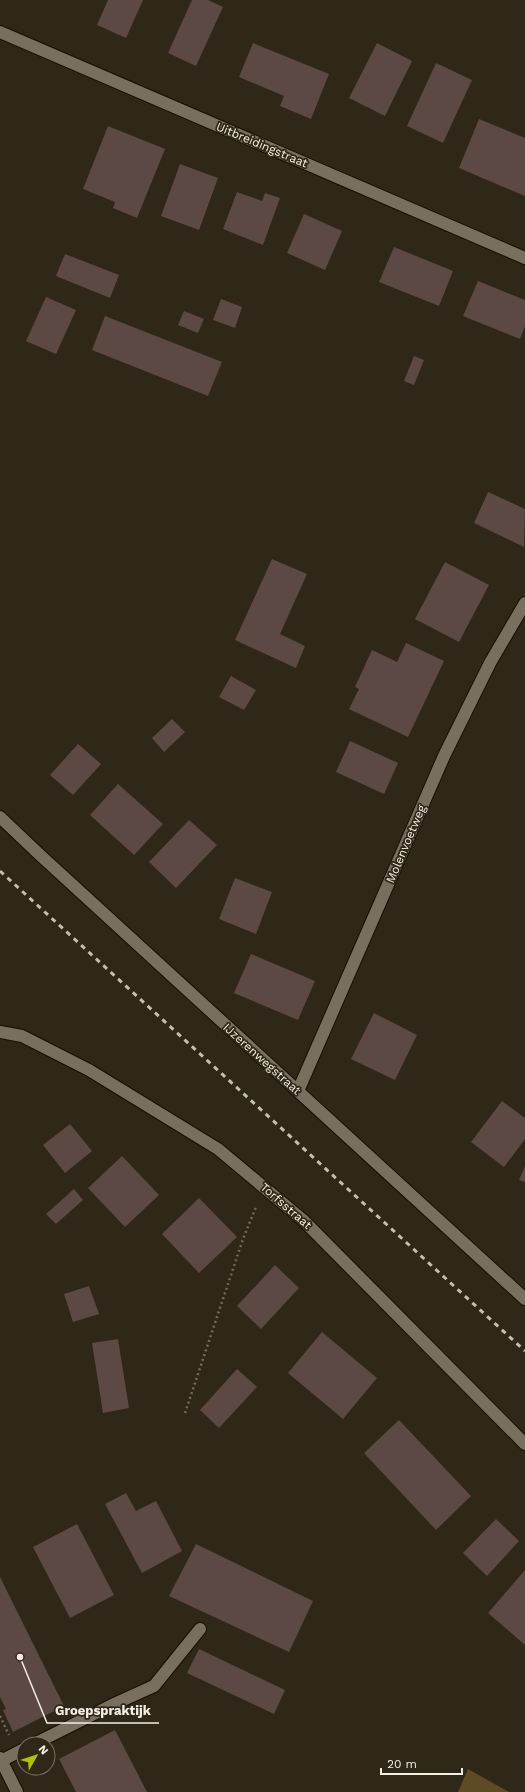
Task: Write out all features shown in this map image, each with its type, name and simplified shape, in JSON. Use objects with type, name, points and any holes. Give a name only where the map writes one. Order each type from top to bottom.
[{"type":"street","name":"Uitbreidingstraat","points":[[0,32],[525,258]]},
{"type":"street","name":"Molenvoetweg","points":[[298,1091],[444,756],[490,663],[525,603]]},
{"type":"street","name":"IJzerenwegstraat","points":[[0,816],[40,855],[525,1299]]},
{"type":"street","name":"Torfsstraat","points":[[0,1032],[22,1036],[90,1070],[218,1149],[303,1220],[525,1444]]},
{"type":"street","points":[[50,1736],[154,1686],[200,1629]]},
{"type":"street","points":[[16,1752],[1,1759],[16,1792]]},
{"type":"path","points":[[185,1413],[243,1239],[266,1188]]},
{"type":"shaded area","points":[[468,1769],[509,1792],[458,1792]]},
{"type":"building","points":[[108,0],[143,0],[126,38],[97,25]]},
{"type":"building","points":[[192,0],[208,0],[223,7],[196,66],[168,53]]},
{"type":"building","points":[[253,43],[329,74],[311,119],[280,106],[284,96],[239,77]]},
{"type":"building","points":[[377,43],[412,61],[385,116],[349,98]]},
{"type":"building","points":[[436,63],[472,80],[443,143],[407,126]]},
{"type":"building","points":[[479,119],[525,138],[525,196],[459,168]]},
{"type":"building","points":[[108,126],[165,149],[137,218],[113,208],[115,202],[83,189]]},
{"type":"building","points":[[180,164],[218,178],[199,230],[161,216]]},
{"type":"building","points":[[237,192],[262,201],[265,193],[280,198],[263,245],[223,229]]},
{"type":"building","points":[[304,214],[342,231],[325,270],[287,253]]},
{"type":"building","points":[[394,247],[453,271],[439,306],[379,282]]},
{"type":"building","points":[[65,254],[119,275],[110,298],[56,276]]},
{"type":"building","points":[[478,281],[525,300],[525,326],[520,339],[463,316]]},
{"type":"building","points":[[46,297],[76,310],[56,354],[26,341]]},
{"type":"building","points":[[221,299],[242,307],[235,328],[213,320]]},
{"type":"building","points":[[184,311],[204,319],[198,333],[178,325]]},
{"type":"building","points":[[105,316],[222,362],[208,396],[92,350]]},
{"type":"building","points":[[414,356],[424,360],[414,385],[404,381]]},
{"type":"building","points":[[488,492],[525,509],[524,547],[474,523]]},
{"type":"building","points":[[272,559],[307,574],[280,634],[305,646],[296,668],[235,640]]},
{"type":"building","points":[[445,562],[489,585],[459,642],[415,619]]},
{"type":"building","points":[[406,643],[444,661],[408,737],[349,709],[359,689],[355,687],[372,650],[397,662]]},
{"type":"building","points":[[231,676],[256,690],[244,710],[219,697]]},
{"type":"building","points":[[172,719],[185,732],[164,752],[152,738]]},
{"type":"building","points":[[350,741],[398,763],[384,794],[336,772]]},
{"type":"building","points":[[78,744],[101,764],[73,795],[50,775]]},
{"type":"building","points":[[118,784],[163,824],[134,855],[90,815]]},
{"type":"building","points":[[189,820],[217,845],[176,888],[149,862]]},
{"type":"building","points":[[235,878],[272,892],[256,934],[219,919]]},
{"type":"building","points":[[251,954],[315,981],[298,1020],[234,993]]},
{"type":"building","points":[[374,1013],[417,1035],[395,1080],[351,1059]]},
{"type":"building","points":[[502,1101],[525,1118],[525,1139],[504,1167],[471,1142]]},
{"type":"building","points":[[70,1124],[92,1151],[65,1173],[43,1145]]},
{"type":"building","points":[[122,1156],[159,1195],[125,1227],[88,1188]]},
{"type":"building","points":[[525,1166],[525,1182],[519,1180]]},
{"type":"building","points":[[74,1189],[83,1200],[56,1224],[46,1214]]},
{"type":"building","points":[[199,1198],[237,1237],[199,1273],[162,1234]]},
{"type":"building","points":[[275,1265],[299,1288],[261,1329],[237,1306]]},
{"type":"building","points":[[89,1286],[99,1314],[73,1322],[64,1294]]},
{"type":"building","points":[[322,1332],[377,1378],[343,1419],[288,1373]]},
{"type":"building","points":[[118,1339],[129,1408],[103,1413],[92,1343]]},
{"type":"building","points":[[237,1369],[257,1387],[219,1428],[200,1410]]},
{"type":"building","points":[[399,1420],[471,1496],[436,1530],[364,1453]]},
{"type":"building","points":[[126,1493],[136,1511],[156,1501],[182,1551],[142,1573],[105,1504]]},
{"type":"building","points":[[496,1519],[519,1541],[487,1576],[463,1553]]},
{"type":"building","points":[[77,1524],[114,1595],[70,1618],[33,1547]]},
{"type":"building","points":[[196,1544],[313,1601],[289,1652],[169,1596]]},
{"type":"building","points":[[525,1570],[525,1645],[488,1613]]},
{"type":"building","points":[[0,1577],[64,1706],[13,1732],[3,1710],[6,1709],[0,1697]]},
{"type":"building","points":[[199,1649],[285,1690],[274,1714],[187,1673]]},
{"type":"building","points":[[115,1730],[147,1792],[76,1792],[59,1759]]},
{"type":"railway","points":[[0,871],[525,1351]]},
{"type":"place","name":"Groepspraktijk","points":[[20,1657]]}]
